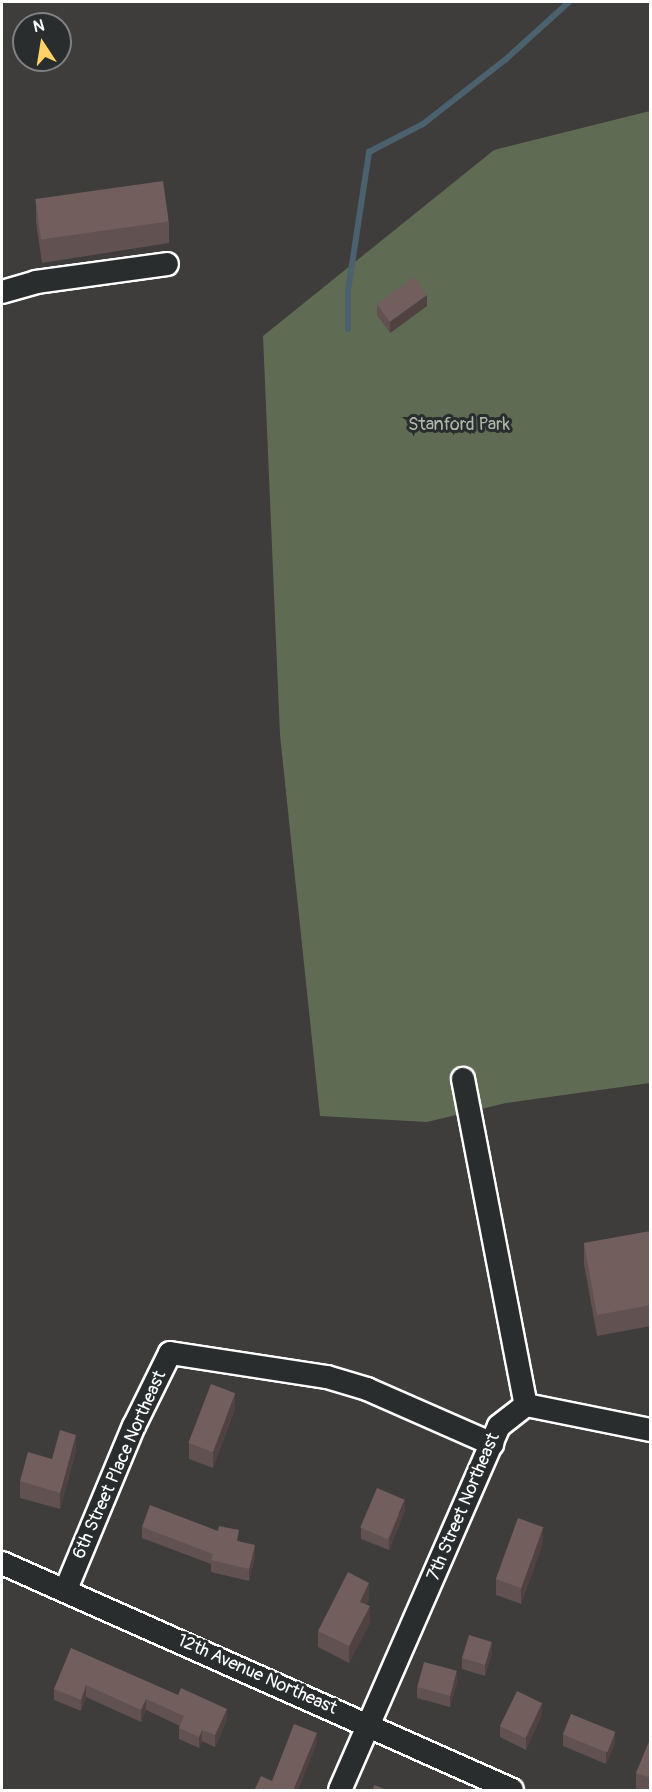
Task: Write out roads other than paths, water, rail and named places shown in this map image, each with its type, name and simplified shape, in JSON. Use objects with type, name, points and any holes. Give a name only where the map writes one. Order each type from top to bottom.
[{"type":"street","points":[[2,292],[36,282],[167,264]]},
{"type":"street","points":[[463,1079],[526,1405],[651,1430]]},
{"type":"street","name":"6th Street Place Northeast","points":[[66,1589],[134,1426],[170,1353],[327,1377],[368,1389],[492,1444]]},
{"type":"street","name":"7th Street Northeast","points":[[340,1791],[499,1426],[526,1405]]},
{"type":"street","name":"12th Avenue Northeast","points":[[2,1563],[66,1589],[512,1791]]},
{"type":"waterway","points":[[348,329],[348,291],[369,152],[423,124],[505,60],[569,2]]},
{"type":"park label","name":"Stanford Park","points":[[459,425]]}]
